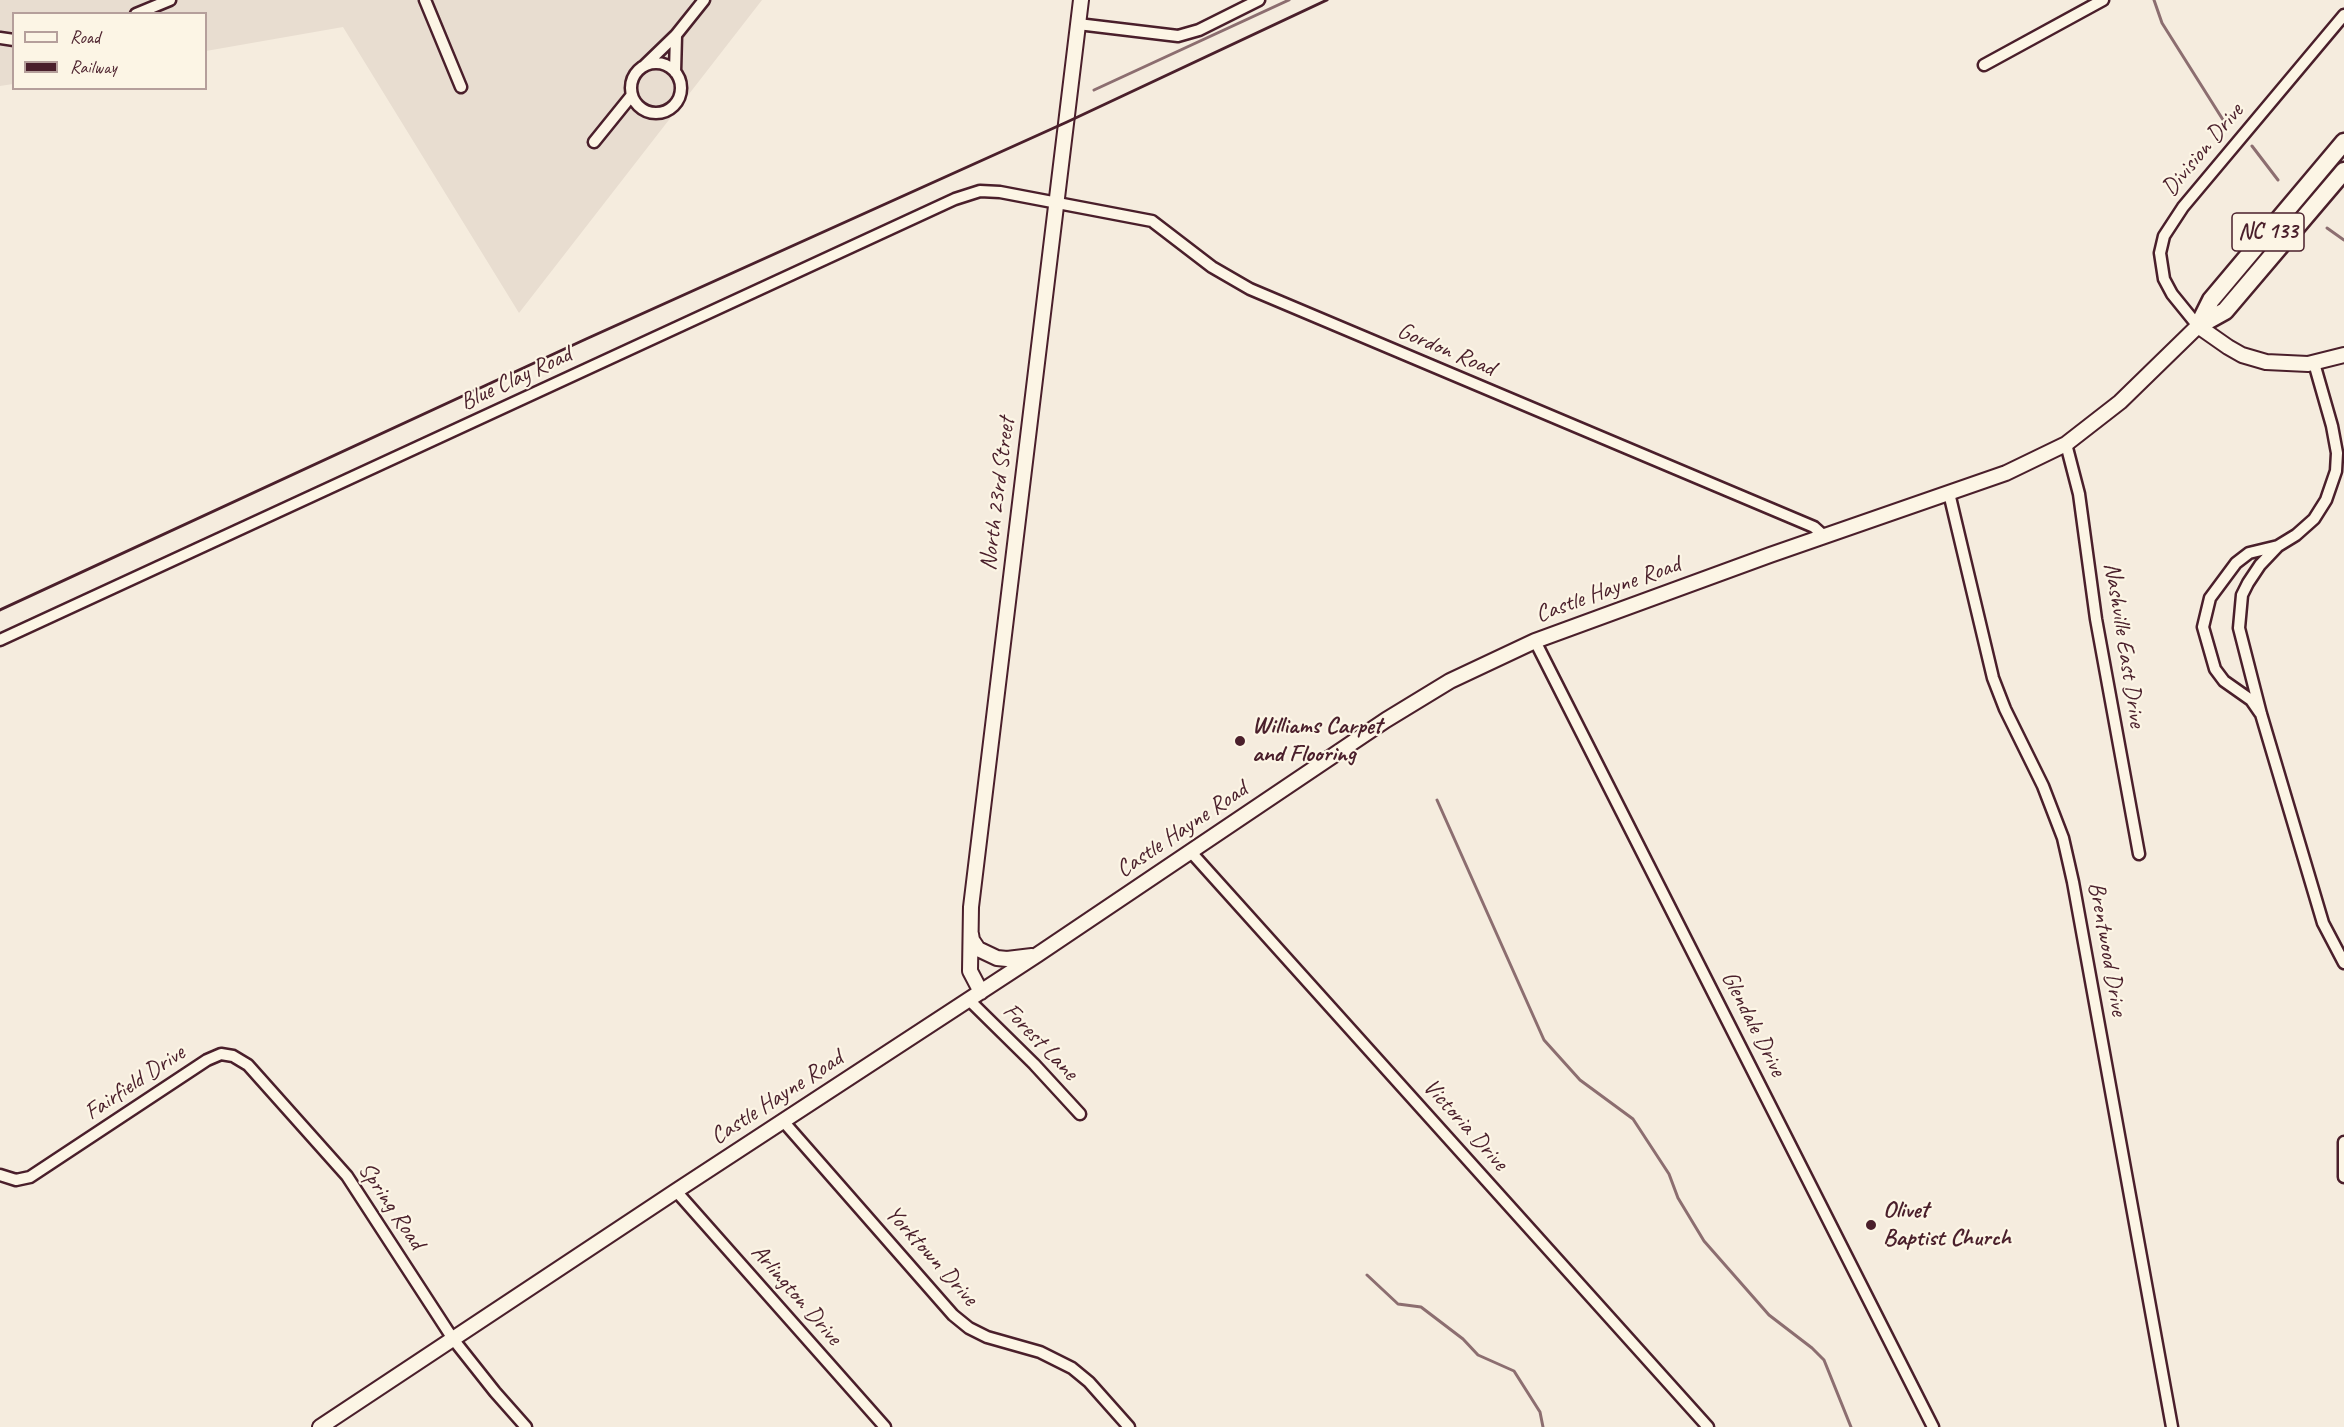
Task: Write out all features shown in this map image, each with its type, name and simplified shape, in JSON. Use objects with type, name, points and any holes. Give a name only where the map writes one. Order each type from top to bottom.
[{"type":"highway","name":"NC 133","points":[[2198,327],[2211,300],[2344,142]]},
{"type":"highway","name":"NC 133","points":[[2198,327],[2225,311],[2344,171]]},
{"type":"main road","name":"North 23rd Street","points":[[975,996],[970,971],[969,928],[1081,0]]},
{"type":"main road","points":[[2198,327],[2242,355],[2266,362],[2314,363],[2344,355]]},
{"type":"main road","name":"Castle Hayne Road","points":[[320,1427],[1038,955],[1426,695],[1483,664],[1535,641],[1824,536],[2006,473],[2066,444],[2120,402],[2198,327]]},
{"type":"main road","points":[[969,928],[972,940],[978,949],[986,954],[1007,959],[1038,955]]},
{"type":"street","points":[[141,12],[170,0]]},
{"type":"street","points":[[424,0],[461,87]]},
{"type":"street","points":[[594,142],[632,95],[633,78],[676,35],[704,0]]},
{"type":"street","points":[[1078,24],[1178,36],[1199,30],[1259,0]]},
{"type":"street","points":[[1984,65],[2103,0]]},
{"type":"street","name":"Division Drive","points":[[2198,327],[2172,294],[2164,279],[2160,253],[2164,236],[2183,207],[2344,15]]},
{"type":"street","points":[[675,72],[676,35]]},
{"type":"street","points":[[632,95],[642,109],[657,113],[672,108],[680,94],[679,79],[675,72],[661,64],[644,66]]},
{"type":"street","name":"Blue Clay Road","points":[[0,640],[955,199],[973,193],[991,191],[1056,202]]},
{"type":"street","name":"Gordon Road","points":[[1056,202],[1152,221],[1212,267],[1250,289],[1814,527],[1824,536]]},
{"type":"street","points":[[2314,363],[2332,426],[2337,453],[2336,471],[2326,500],[2314,519],[2296,535],[2278,546],[2260,565],[2248,583],[2242,595],[2241,639],[2323,923],[2344,963]]},
{"type":"street","name":"Nashville East Drive","points":[[2066,444],[2079,494],[2096,619],[2139,854]]},
{"type":"street","name":"Brentwood Drive","points":[[1948,493],[1993,678],[2005,709],[2043,786],[2066,849],[2172,1427]]},
{"type":"street","points":[[2261,714],[2251,700],[2223,681],[2215,669],[2203,627],[2210,598],[2236,563],[2249,553],[2278,546]]},
{"type":"street","name":"Glendale Drive","points":[[1535,641],[1933,1427]]},
{"type":"street","name":"Victoria Drive","points":[[1190,851],[1708,1427]]},
{"type":"street","name":"Forest Lane","points":[[975,996],[1080,1114]]},
{"type":"street","name":"Fairfield Drive","points":[[0,1175],[16,1180],[30,1177],[207,1060],[221,1054],[242,1060],[283,1105]]},
{"type":"street","name":"Spring Road","points":[[283,1105],[347,1176],[453,1338],[526,1427]]},
{"type":"street","name":"Yorktown Drive","points":[[783,1121],[953,1315],[969,1328],[987,1337],[1040,1353],[1072,1368],[1089,1382],[1129,1427]]},
{"type":"street","points":[[2344,1142],[2342,1153],[2344,1177]]},
{"type":"street","name":"Arlington Drive","points":[[676,1191],[885,1427]]},
{"type":"shaded area","points":[[0,0],[762,0],[519,313],[343,27],[207,51],[207,12],[12,12],[12,84],[0,86]]},
{"type":"waterway","points":[[1094,90],[1289,0]]},
{"type":"waterway","points":[[2154,0],[2162,23],[2225,123]]},
{"type":"waterway","points":[[2252,146],[2278,180]]},
{"type":"waterway","points":[[2327,228],[2344,240]]},
{"type":"waterway","points":[[1437,800],[1544,1040],[1580,1080],[1633,1119],[1669,1174],[1678,1198],[1704,1241],[1769,1315],[1824,1360],[1851,1427]]},
{"type":"waterway","points":[[1367,1275],[1398,1304],[1421,1307],[1463,1339],[1478,1355],[1514,1371],[1540,1412],[1543,1427]]},
{"type":"railway","points":[[0,610],[586,339],[1067,122],[1327,0]]},
{"type":"place","name":"Williams Carpet and Flooring","points":[[1240,741]]},
{"type":"place","name":"Olivet Baptist Church","points":[[1871,1225]]}]
